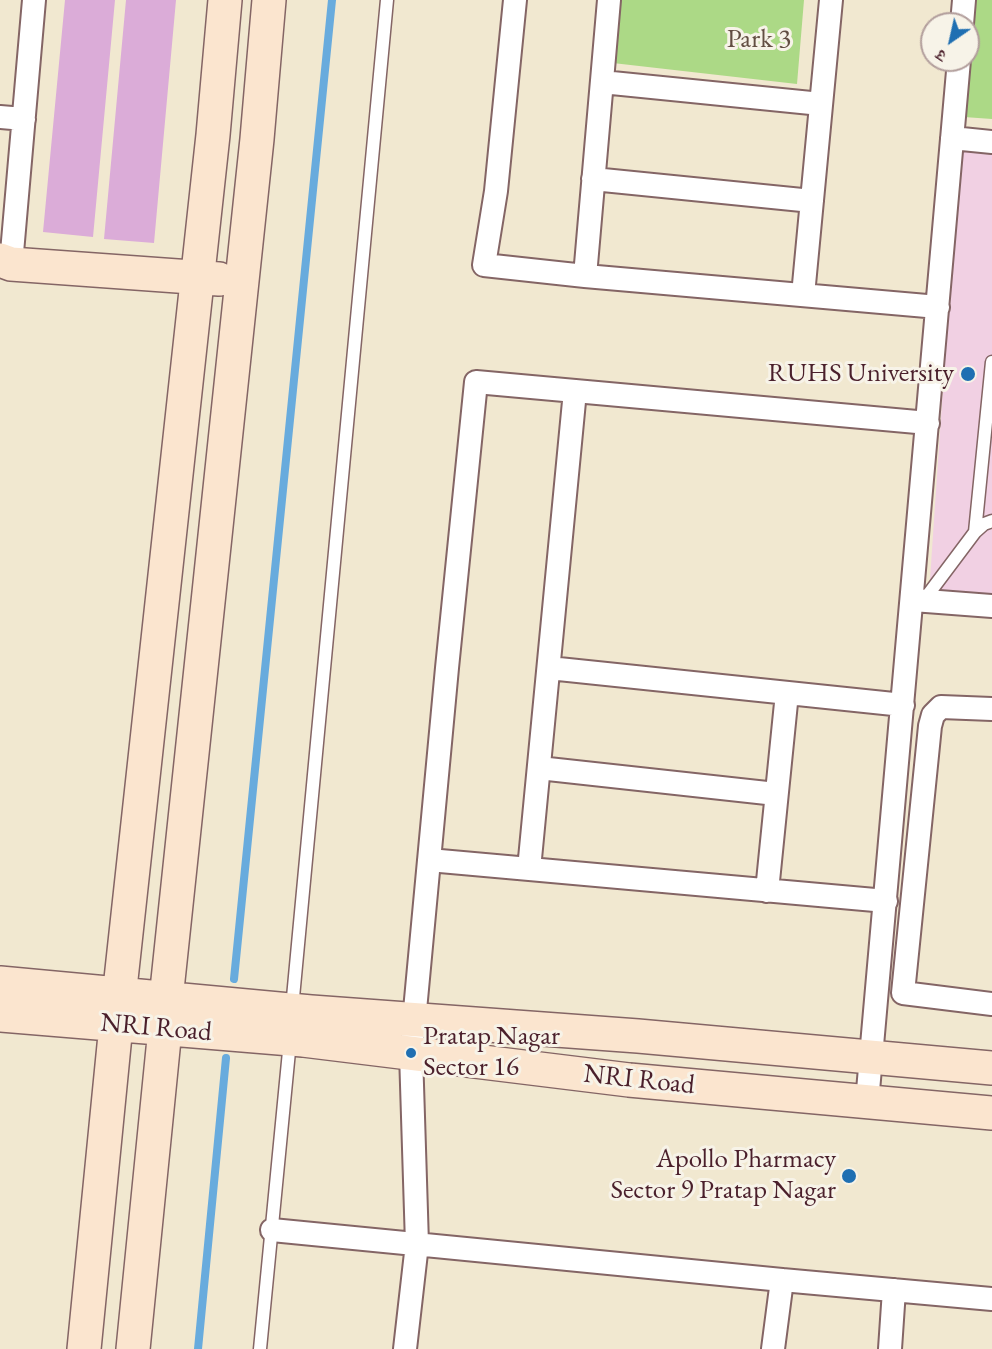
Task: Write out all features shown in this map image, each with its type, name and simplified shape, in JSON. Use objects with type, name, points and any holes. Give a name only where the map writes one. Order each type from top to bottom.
[{"type":"street","points":[[34,0],[24,119],[3,261],[242,281]]},
{"type":"street","points":[[84,1349],[116,1025],[225,0]]},
{"type":"street","points":[[132,1349],[269,0]]},
{"type":"street","points":[[515,0],[496,191],[484,265],[938,307]]},
{"type":"street","points":[[585,276],[609,0]]},
{"type":"street","points":[[802,295],[831,0]]},
{"type":"street","points":[[867,1102],[903,705],[918,600],[928,423],[958,72]]},
{"type":"street","points":[[602,82],[821,104]]},
{"type":"street","points":[[0,117],[24,119]]},
{"type":"street","points":[[952,138],[992,142]]},
{"type":"street","points":[[593,179],[812,201]]},
{"type":"street","points":[[405,1349],[417,1244],[411,1053],[476,382],[928,423]]},
{"type":"street","points":[[529,869],[575,391]]},
{"type":"street","points":[[918,600],[992,606]]},
{"type":"street","points":[[549,668],[903,705]]},
{"type":"street","points":[[766,891],[788,693]]},
{"type":"street","points":[[991,998],[903,993],[933,716],[941,707],[992,709]]},
{"type":"street","points":[[539,768],[777,794]]},
{"type":"street","points":[[429,860],[886,901]]},
{"type":"street","name":"NRI Road","points":[[0,983],[121,993],[166,1014]]},
{"type":"street","name":"NRI Road","points":[[0,1015],[116,1025],[166,1014],[291,1024],[415,1020],[638,1036],[992,1068]]},
{"type":"street","name":"NRI Road","points":[[291,1024],[411,1053],[629,1080],[992,1113]]},
{"type":"street","points":[[272,1230],[992,1299]]},
{"type":"street","points":[[773,1349],[782,1280]]},
{"type":"street","points":[[890,1349],[894,1290]]},
{"type":"lane","points":[[260,1349],[387,0]]},
{"type":"lane","points":[[975,532],[992,362]]},
{"type":"lane","points":[[918,600],[975,532],[984,524],[992,521]]},
{"type":"shaded area","name":"RUHS University","points":[[959,151],[992,154],[992,601],[929,594]]},
{"type":"green space","name":"Park 3","points":[[613,0],[804,0],[797,84],[604,62]]},
{"type":"green space","points":[[976,0],[992,0],[992,119],[964,117],[969,72],[980,72],[980,12],[975,12]]},
{"type":"building","points":[[65,0],[115,0],[93,237],[43,232]]},
{"type":"building","points":[[126,0],[176,0],[154,243],[104,239]]},
{"type":"waterway","points":[[234,979],[332,0]]},
{"type":"waterway","points":[[198,1349],[226,1058]]},
{"type":"place","name":"RUHS University","points":[[968,374]]},
{"type":"place","name":"Pratap Nagar Sector 16","points":[[411,1053]]},
{"type":"place","name":"Apollo Pharmacy Sector 9 Pratap Nagar","points":[[849,1176]]}]
